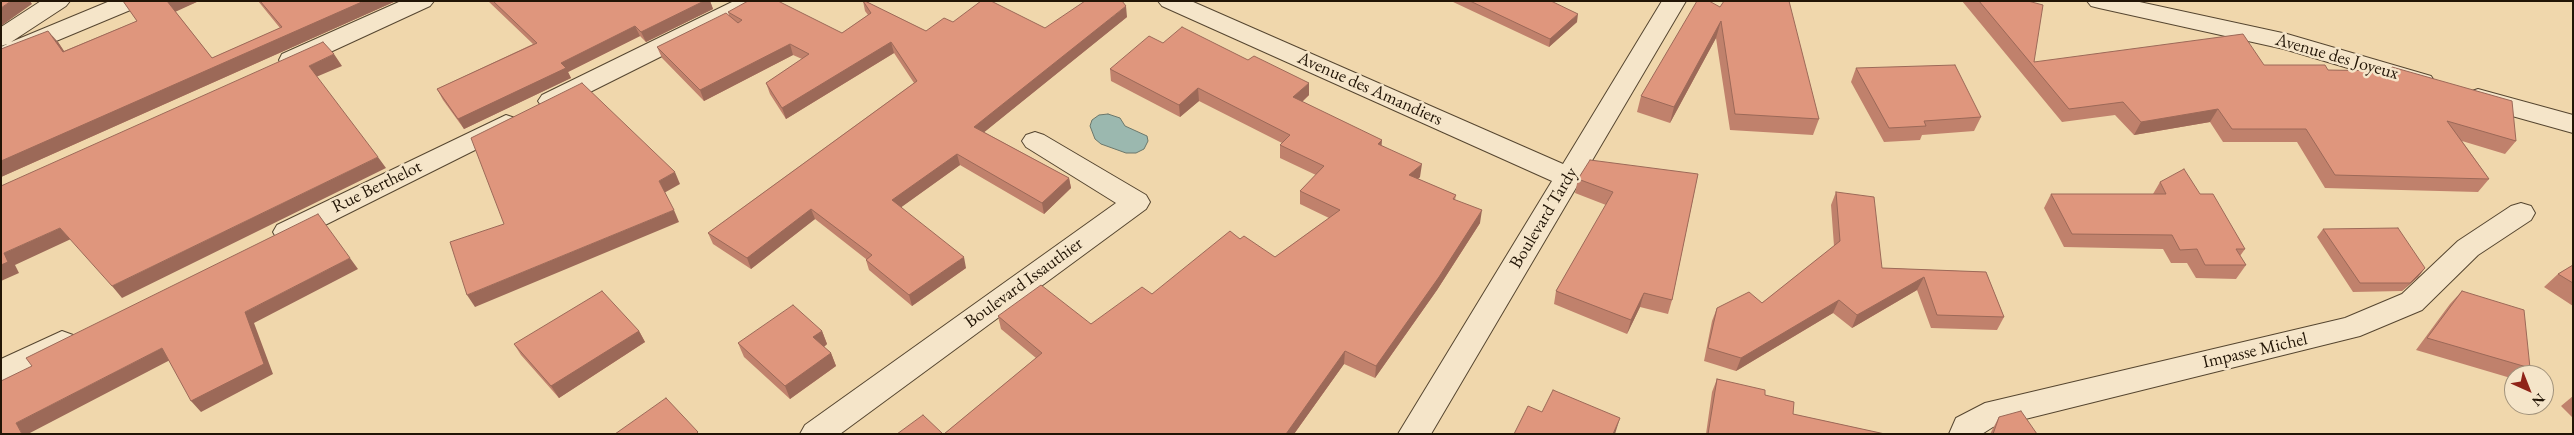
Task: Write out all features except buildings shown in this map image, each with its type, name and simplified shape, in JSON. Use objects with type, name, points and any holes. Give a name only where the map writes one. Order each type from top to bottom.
[{"type":"street","points":[[1,38],[58,1]]},
{"type":"street","points":[[1,56],[132,1]]},
{"type":"street","points":[[270,70],[422,1]]},
{"type":"street","name":"Rue Berthelot","points":[[261,244],[754,1]]},
{"type":"street","name":"Avenue des Amandiers","points":[[1170,1],[1568,177]]},
{"type":"street","name":"Boulevard Tardy","points":[[1414,434],[1674,1]]},
{"type":"street","name":"Avenue des Joyeux","points":[[2099,1],[2287,42],[2573,124]]},
{"type":"street","name":"Boulevard Issauthier","points":[[816,434],[1136,202],[1035,141]]},
{"type":"street","name":"Impasse Michel","points":[[1965,434],[1967,427],[1985,416],[2350,328],[2412,302],[2468,248],[2521,213]]},
{"type":"street","points":[[1,373],[82,333]]},
{"type":"water","points":[[1108,114],[1120,118],[1125,126],[1147,136],[1148,141],[1144,149],[1136,153],[1126,153],[1101,144],[1095,139],[1090,126],[1092,120],[1099,115]]}]
